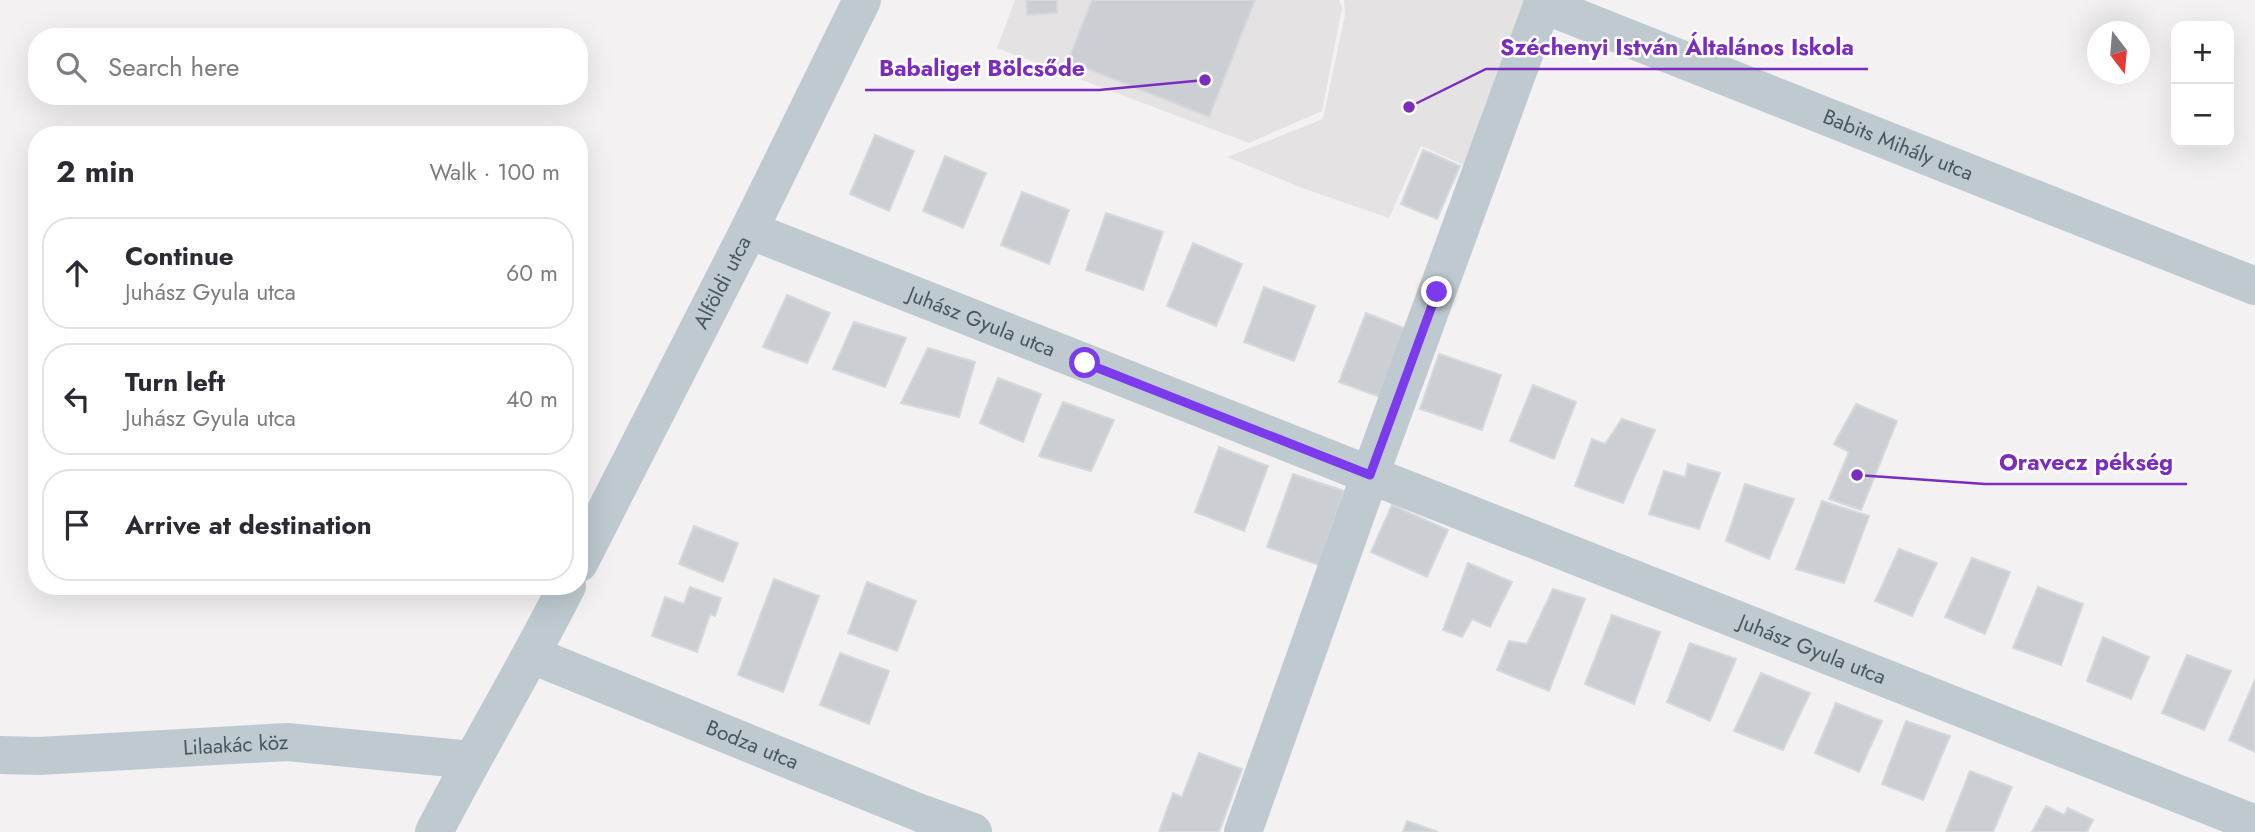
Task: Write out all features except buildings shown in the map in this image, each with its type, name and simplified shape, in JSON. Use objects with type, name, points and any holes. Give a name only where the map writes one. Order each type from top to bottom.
[{"type":"street","name":"Alföldi utca","points":[[588,544],[862,0]]},
{"type":"street","name":"Babits Mihály utca","points":[[1543,2],[2255,286]]},
{"type":"street","points":[[1243,832],[1543,2]]},
{"type":"street","name":"Juhász Gyula utca","points":[[748,230],[2255,824]]},
{"type":"street","points":[[434,832],[562,595]]},
{"type":"street","name":"Bodza utca","points":[[532,655],[920,813],[973,832]]},
{"type":"street","name":"Lilaakác köz","points":[[0,757],[287,742],[471,760]]},
{"type":"shaded area","points":[[1015,0],[1339,0],[1342,8],[1322,111],[1249,143],[997,48]]},
{"type":"shaded area","points":[[1344,0],[1525,0],[1471,168],[1421,146],[1389,218],[1302,188],[1227,157],[1323,119],[1345,15]]},
{"type":"place","name":"Babaliget Bölcsőde","points":[[1205,80]]},
{"type":"place","name":"Széchenyi István Általános Iskola","points":[[1409,107]]},
{"type":"place","name":"Oravecz pékség","points":[[1857,475]]},
{"type":"route","points":[[1085,363],[1370,475],[1437,292]]}]
